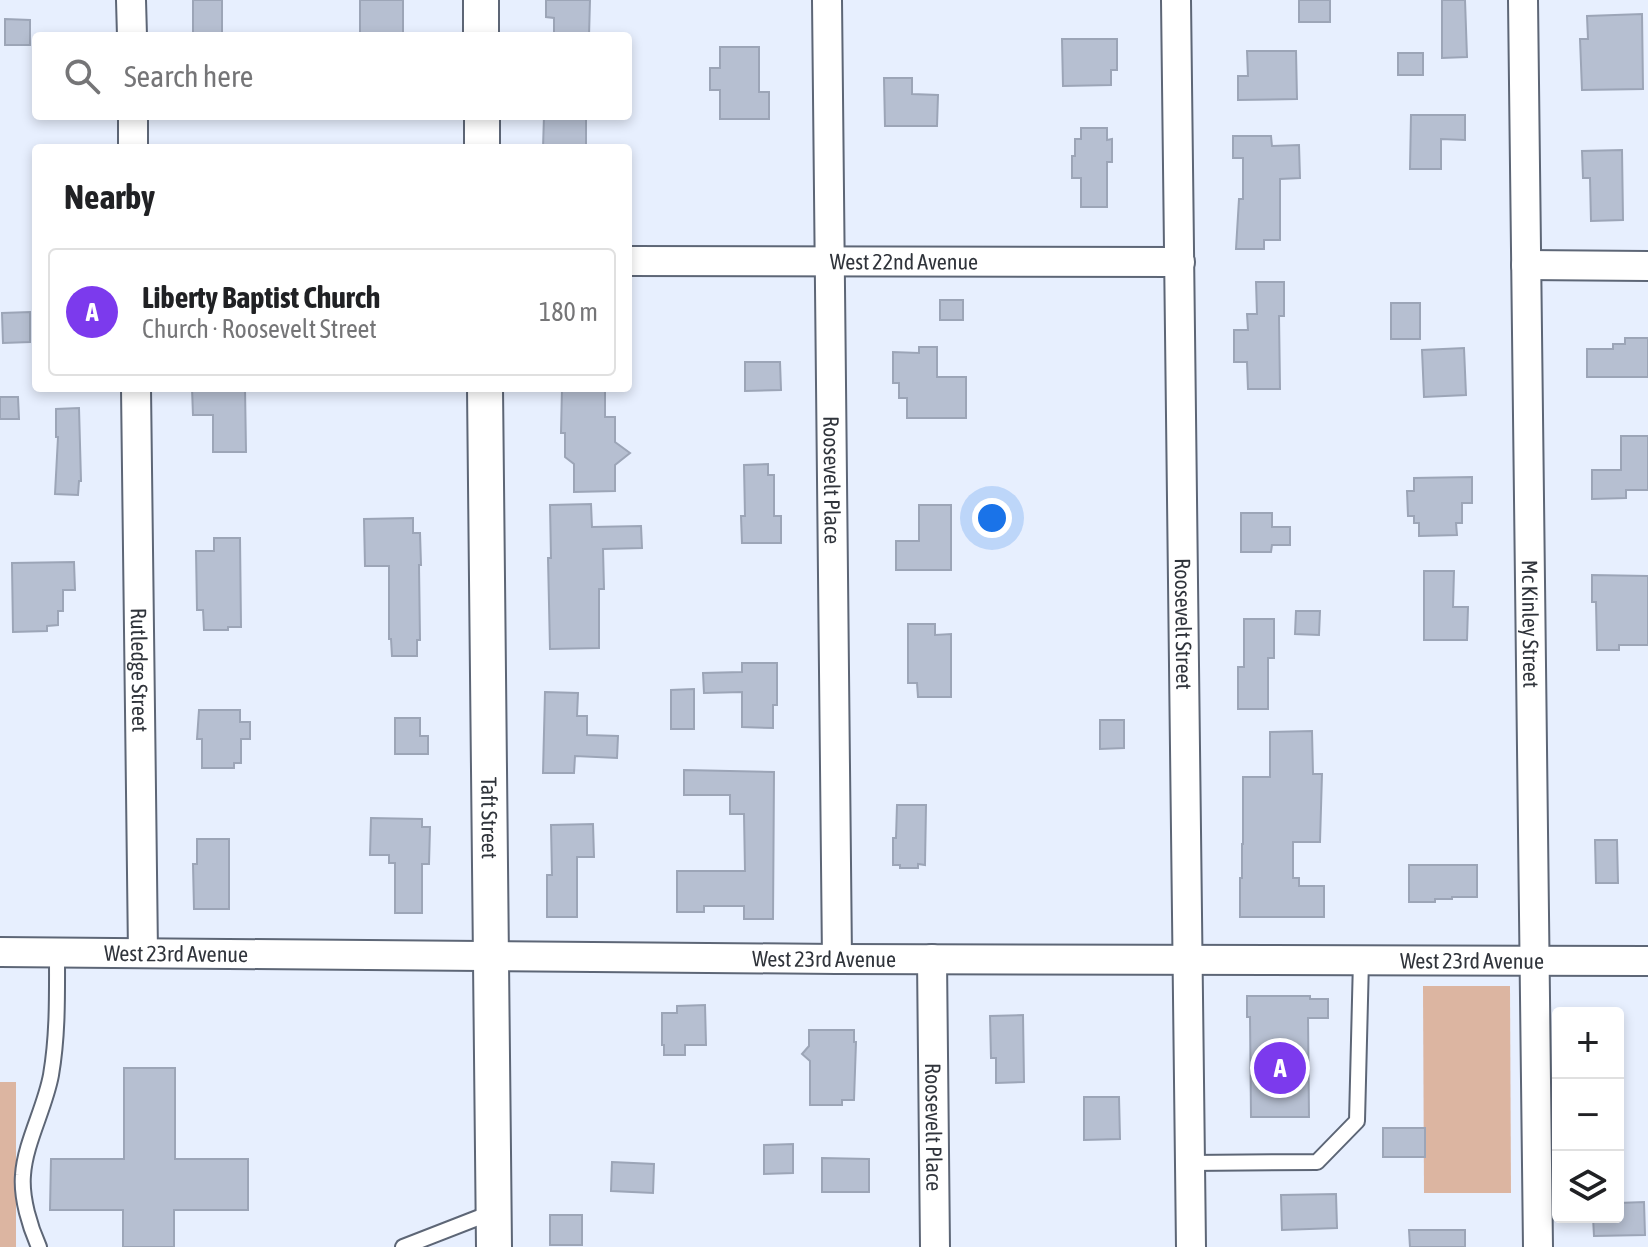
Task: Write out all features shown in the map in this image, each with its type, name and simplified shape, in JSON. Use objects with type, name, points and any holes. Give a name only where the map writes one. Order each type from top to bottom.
[{"type":"street","points":[[131,0],[132,32]]},
{"type":"street","points":[[481,0],[481,32]]},
{"type":"street","name":"Roosevelt Place","points":[[827,0],[837,959]]},
{"type":"street","name":"Roosevelt Street","points":[[1176,0],[1191,1247]]},
{"type":"street","name":"Mc Kinley Street","points":[[1523,0],[1538,1247]]},
{"type":"street","points":[[133,120],[133,144]]},
{"type":"street","points":[[482,120],[482,144]]},
{"type":"street","name":"West 22nd Avenue","points":[[632,261],[1180,262]]},
{"type":"street","points":[[1526,265],[1648,266]]},
{"type":"street","name":"Rutledge Street","points":[[136,392],[143,953]]},
{"type":"street","name":"Taft Street","points":[[485,392],[494,1247]]},
{"type":"street","name":"West 23rd Avenue","points":[[0,952],[837,959],[1648,961]]},
{"type":"street","name":"Roosevelt Place","points":[[932,959],[935,1247]]},
{"type":"lane","points":[[39,1247],[26,1206],[23,1174],[51,1076],[57,1017],[57,952]]},
{"type":"lane","points":[[1190,1163],[1317,1162],[1357,1121],[1361,960]]},
{"type":"lane","points":[[403,1247],[494,1212]]},
{"type":"shaded area","points":[[1423,986],[1510,986],[1511,1193],[1424,1193]]},
{"type":"shaded area","points":[[0,1082],[16,1082],[16,1247],[0,1247]]},
{"type":"building","points":[[193,0],[222,0],[222,32],[193,32]]},
{"type":"building","points":[[360,0],[403,0],[403,32],[360,32]]},
{"type":"building","points":[[546,0],[590,0],[589,32],[554,32],[554,18],[546,17]]},
{"type":"building","points":[[1299,0],[1330,0],[1330,22],[1299,22]]},
{"type":"building","points":[[1442,0],[1465,0],[1467,57],[1442,58]]},
{"type":"building","points":[[1642,14],[1643,89],[1582,90],[1580,39],[1588,39],[1587,16]]},
{"type":"building","points":[[5,19],[30,20],[30,45],[5,45]]},
{"type":"building","points":[[1062,39],[1117,39],[1117,70],[1111,70],[1111,85],[1063,86]]},
{"type":"building","points":[[720,47],[759,47],[759,92],[769,92],[769,119],[720,119],[720,90],[710,90],[710,68],[720,68]]},
{"type":"building","points":[[1247,51],[1296,51],[1297,99],[1238,100],[1238,76],[1248,76]]},
{"type":"building","points":[[1398,53],[1423,53],[1423,75],[1398,75]]},
{"type":"building","points":[[884,78],[912,78],[912,94],[938,95],[937,126],[885,126]]},
{"type":"building","points":[[1411,115],[1465,115],[1465,140],[1441,139],[1441,169],[1410,169]]},
{"type":"building","points":[[544,120],[586,120],[586,144],[543,144]]},
{"type":"building","points":[[1081,128],[1107,128],[1107,140],[1112,139],[1112,162],[1107,162],[1107,207],[1081,207],[1081,178],[1072,178],[1072,156],[1075,156],[1075,139],[1081,139]]},
{"type":"building","points":[[1233,136],[1271,136],[1272,146],[1299,145],[1300,178],[1280,179],[1280,240],[1264,240],[1264,249],[1236,249],[1239,199],[1243,199],[1243,158],[1233,158]]},
{"type":"building","points":[[1622,150],[1623,220],[1591,221],[1590,178],[1583,178],[1582,151]]},
{"type":"building","points":[[1256,282],[1284,282],[1284,316],[1279,316],[1280,389],[1248,389],[1247,362],[1234,362],[1234,330],[1248,330],[1247,314],[1257,314]]},
{"type":"building","points":[[940,300],[963,300],[963,320],[940,320]]},
{"type":"building","points":[[1391,303],[1420,303],[1420,339],[1391,339]]},
{"type":"building","points":[[30,312],[30,342],[3,343],[2,313]]},
{"type":"building","points":[[1625,338],[1648,338],[1648,377],[1587,377],[1587,349],[1613,349],[1613,344],[1625,344]]},
{"type":"building","points":[[919,347],[937,347],[937,377],[966,377],[966,418],[907,418],[907,398],[899,398],[899,383],[893,383],[893,352],[919,353]]},
{"type":"building","points":[[1464,348],[1466,395],[1424,397],[1422,350]]},
{"type":"building","points":[[745,362],[780,362],[781,390],[745,391]]},
{"type":"building","points":[[192,392],[245,392],[246,452],[213,452],[213,415],[193,415]]},
{"type":"building","points":[[562,392],[605,392],[605,417],[615,417],[615,442],[630,453],[615,465],[615,491],[574,492],[574,464],[565,457],[565,433],[561,433]]},
{"type":"building","points":[[0,397],[18,397],[19,419],[0,419]]},
{"type":"building","points":[[79,408],[81,481],[78,495],[55,494],[56,409]]},
{"type":"building","points":[[1621,436],[1648,436],[1648,490],[1626,490],[1626,498],[1592,499],[1592,470],[1621,470]]},
{"type":"building","points":[[768,464],[768,475],[774,475],[774,516],[781,516],[781,543],[742,543],[744,465]]},
{"type":"building","points":[[1472,477],[1472,503],[1462,503],[1462,523],[1456,523],[1457,535],[1419,536],[1419,523],[1414,523],[1414,516],[1408,516],[1407,491],[1414,491],[1414,478]]},
{"type":"building","points":[[591,504],[592,527],[641,526],[642,548],[603,549],[604,589],[599,589],[599,648],[550,649],[550,505]]},
{"type":"building","points":[[919,505],[951,505],[951,570],[896,570],[896,541],[919,541]]},
{"type":"building","points":[[1241,513],[1272,513],[1272,527],[1290,527],[1290,545],[1272,545],[1271,552],[1241,552]]},
{"type":"building","points":[[413,518],[413,533],[420,533],[420,640],[417,640],[417,656],[392,656],[389,639],[389,566],[365,566],[364,519]]},
{"type":"building","points":[[214,538],[240,538],[241,627],[228,627],[228,630],[204,630],[203,610],[197,610],[196,551],[214,551]]},
{"type":"building","points":[[74,562],[75,590],[63,590],[63,611],[58,611],[58,625],[47,626],[47,631],[13,632],[12,563]]},
{"type":"building","points":[[1424,571],[1454,571],[1453,607],[1468,607],[1467,640],[1424,640]]},
{"type":"building","points":[[1592,575],[1648,576],[1648,645],[1619,645],[1619,650],[1597,650]]},
{"type":"building","points":[[1296,611],[1320,611],[1319,635],[1295,634]]},
{"type":"building","points":[[1244,619],[1274,619],[1274,658],[1268,658],[1268,709],[1238,709],[1238,667],[1244,667]]},
{"type":"building","points":[[908,624],[935,624],[935,635],[951,634],[951,697],[918,697],[917,683],[908,683]]},
{"type":"building","points":[[742,663],[777,663],[777,705],[773,705],[773,728],[742,727],[742,692],[704,693],[703,673],[742,672]]},
{"type":"building","points":[[694,689],[694,729],[671,729],[671,690]]},
{"type":"building","points":[[545,692],[578,693],[577,716],[587,716],[587,735],[618,736],[617,758],[575,756],[574,773],[543,773]]},
{"type":"building","points":[[199,710],[240,710],[240,722],[250,722],[250,739],[241,739],[241,763],[234,763],[234,768],[202,768],[202,739],[197,739]]},
{"type":"building","points":[[395,718],[420,718],[420,736],[428,736],[428,754],[395,754]]},
{"type":"building","points":[[1100,720],[1124,720],[1124,748],[1100,749]]},
{"type":"building","points":[[1312,731],[1313,774],[1322,774],[1320,842],[1293,842],[1293,878],[1299,878],[1299,886],[1324,886],[1324,917],[1240,917],[1243,777],[1270,777],[1270,732]]},
{"type":"building","points":[[684,770],[774,772],[773,919],[744,919],[744,906],[704,906],[704,912],[677,912],[677,871],[745,871],[744,814],[730,814],[730,795],[684,795]]},
{"type":"building","points":[[897,805],[926,805],[925,865],[918,864],[918,868],[893,865]]},
{"type":"building","points":[[371,818],[422,819],[422,827],[430,827],[429,864],[422,864],[422,913],[395,913],[395,863],[389,863],[389,855],[370,855]]},
{"type":"building","points":[[593,824],[594,857],[577,857],[577,917],[547,917],[547,875],[552,875],[551,825]]},
{"type":"building","points":[[197,839],[229,839],[229,909],[194,909],[193,864],[197,864]]},
{"type":"building","points":[[1595,840],[1617,840],[1618,883],[1596,883]]},
{"type":"building","points":[[1409,865],[1477,865],[1477,897],[1409,902]]},
{"type":"building","points":[[1247,996],[1328,999],[1328,1018],[1308,1018],[1309,1117],[1251,1117]]},
{"type":"building","points":[[705,1005],[706,1045],[685,1045],[685,1055],[664,1055],[662,1013],[677,1013],[677,1006]]},
{"type":"building","points":[[1023,1015],[1024,1082],[996,1083],[996,1058],[991,1058],[990,1016]]},
{"type":"building","points":[[809,1030],[854,1030],[854,1100],[842,1100],[842,1105],[810,1105],[810,1061],[802,1054],[809,1046]]},
{"type":"building","points":[[124,1068],[175,1068],[175,1159],[248,1159],[248,1210],[174,1210],[174,1247],[123,1247],[123,1210],[50,1210],[51,1159],[124,1159]]},
{"type":"building","points":[[1084,1097],[1119,1097],[1120,1139],[1084,1140]]},
{"type":"building","points":[[1383,1128],[1425,1128],[1425,1157],[1383,1157]]},
{"type":"building","points":[[793,1144],[793,1173],[764,1174],[764,1145]]},
{"type":"building","points":[[822,1158],[869,1159],[869,1192],[822,1192]]},
{"type":"building","points":[[612,1162],[654,1164],[653,1193],[611,1191]]},
{"type":"building","points":[[1336,1194],[1337,1228],[1282,1230],[1281,1195]]},
{"type":"building","points":[[1644,1202],[1645,1235],[1594,1236],[1593,1223],[1624,1223],[1624,1203]]},
{"type":"building","points":[[550,1215],[582,1215],[582,1245],[550,1245]]},
{"type":"building","points":[[1409,1230],[1465,1230],[1465,1247],[1410,1247]]},
{"type":"place","name":"Liberty Baptist Church","points":[[1280,1068]]}]
